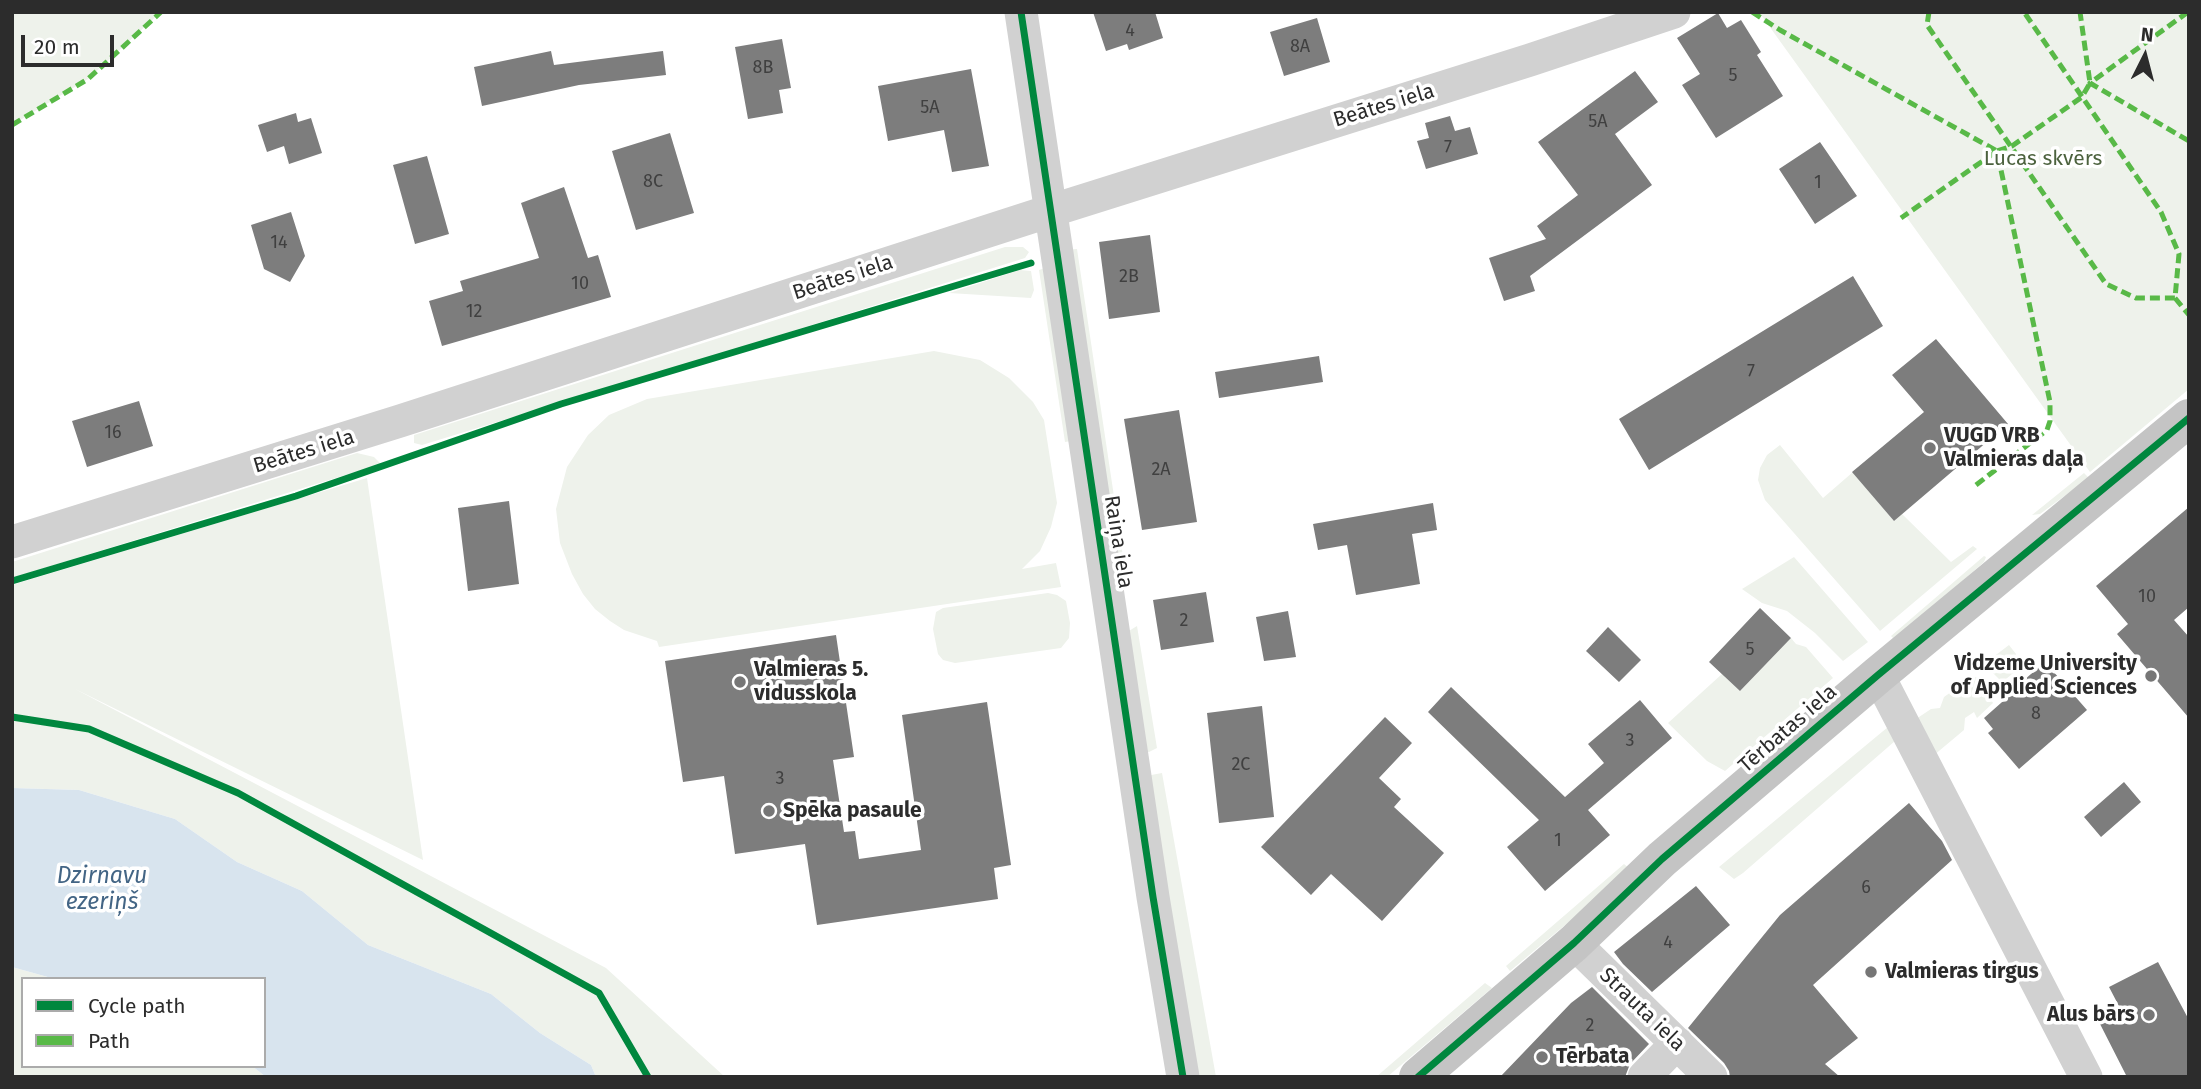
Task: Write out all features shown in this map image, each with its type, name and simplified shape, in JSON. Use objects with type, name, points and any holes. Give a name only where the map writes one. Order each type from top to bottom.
[{"type":"main road","name":"Tērbatas iela","points":[[1418,1077],[1574,943],[1662,859],[1878,675],[2189,418]]},
{"type":"street","name":"Raiņa iela","points":[[1021,12],[1153,897],[1183,1077]]},
{"type":"street","name":"Beātes iela","points":[[12,542],[400,421],[1674,12]]},
{"type":"street","points":[[1878,675],[2086,1077]]},
{"type":"street","name":"Strauta iela","points":[[1574,943],[1711,1077]]},
{"type":"street","points":[[1644,1077],[1676,1043]]},
{"type":"green space","points":[[12,12],[161,12],[88,79],[12,125]]},
{"type":"green space","name":"Lucas skvērs","points":[[1759,12],[2189,12],[2189,389],[2090,472]]},
{"type":"green space","points":[[1005,247],[1023,247],[1029,252],[1025,258],[729,351],[422,445],[414,443],[414,435]]},
{"type":"green space","points":[[1077,249],[1125,570],[1121,569],[1063,250]]},
{"type":"green space","points":[[1045,268],[1071,441],[1065,442],[1039,270]]},
{"type":"green space","points":[[1020,270],[1031,271],[1034,290],[1031,298],[949,293]]},
{"type":"green space","points":[[934,351],[980,360],[1009,378],[1033,402],[1044,420],[1057,503],[1051,527],[1040,551],[1022,569],[1056,563],[1061,587],[659,647],[657,641],[624,630],[610,621],[595,609],[583,594],[560,543],[556,509],[567,467],[588,435],[609,415],[647,399]]},
{"type":"green space","points":[[1780,445],[1823,498],[1853,472],[1894,521],[1902,514],[1951,562],[1973,546],[1977,549],[1880,631],[1765,500],[1758,480],[1760,468],[1767,455]]},
{"type":"green space","points":[[357,453],[374,457],[381,464],[12,578],[12,562]]},
{"type":"green space","points":[[2084,473],[2089,478],[2040,514],[2032,515]]},
{"type":"green space","points":[[367,478],[423,860],[75,689],[606,968],[725,1077],[596,1077],[591,1065],[540,1033],[491,994],[368,945],[302,891],[237,862],[175,819],[79,790],[12,788],[12,585]]},
{"type":"green space","points":[[1984,556],[1984,562],[1895,640],[1891,636]]},
{"type":"green space","points":[[1794,557],[1868,642],[1843,661],[1815,633],[1787,611],[1762,603],[1742,589]]},
{"type":"green space","points":[[1048,593],[1066,601],[1070,623],[1069,638],[1061,648],[955,663],[943,660],[938,654],[933,629],[936,612],[943,608]]},
{"type":"green space","points":[[1137,626],[1157,748],[1149,752],[1142,751],[1124,634]]},
{"type":"green space","points":[[1791,638],[1796,644],[1806,647],[1833,678],[1725,771],[1707,761],[1668,723],[1722,674],[1740,691]]},
{"type":"green space","points":[[2009,645],[2016,654],[2013,662],[2015,672],[2002,682],[1984,664]]},
{"type":"green space","points":[[1972,677],[1980,677],[1989,689],[1993,703],[1977,718],[1974,712],[1965,718],[1964,730],[1933,756],[1916,719],[1931,709],[1940,708],[1944,697]]},
{"type":"green space","points":[[1888,727],[1895,741],[1743,873],[1734,879],[1719,867]]},
{"type":"green space","points":[[1162,773],[1216,1077],[1196,1077],[1146,776]]},
{"type":"green space","points":[[1624,864],[1631,870],[1510,971],[1506,966]]},
{"type":"green space","points":[[12,967],[48,977],[21,977],[21,1068],[255,1068],[266,1077],[12,1077]]},
{"type":"green space","points":[[1485,983],[1492,988],[1387,1077],[1376,1077]]},
{"type":"water","name":"Dzirnavu ezeriņš","points":[[12,788],[79,790],[175,819],[237,862],[302,891],[368,945],[491,994],[540,1033],[591,1065],[596,1077],[266,1077],[255,1068],[266,1068],[266,977],[48,977],[12,967]]},
{"type":"building","points":[[1093,12],[1155,12],[1163,38],[1129,50],[1127,44],[1106,51]]},
{"type":"building","points":[[1718,13],[1727,28],[1741,20],[1761,52],[1757,55],[1783,96],[1716,138],[1682,85],[1700,74],[1677,38]]},
{"type":"building","points":[[1317,18],[1330,62],[1284,76],[1270,32]]},
{"type":"building","points":[[782,39],[791,88],[779,90],[783,113],[748,119],[735,47]]},
{"type":"building","points":[[551,51],[554,65],[663,51],[666,75],[579,85],[482,106],[474,67]]},
{"type":"building","points":[[971,69],[989,166],[952,172],[944,130],[888,141],[878,86]]},
{"type":"building","points":[[1635,71],[1658,102],[1615,134],[1652,185],[1530,276],[1535,291],[1504,301],[1489,258],[1546,239],[1537,226],[1578,195],[1538,142]]},
{"type":"building","points":[[296,113],[298,122],[311,118],[322,153],[289,164],[284,146],[267,152],[258,125]]},
{"type":"building","points":[[1450,116],[1455,131],[1470,127],[1478,154],[1426,169],[1417,141],[1429,138],[1425,123]]},
{"type":"building","points":[[670,133],[694,213],[636,230],[612,151]]},
{"type":"building","points":[[1820,142],[1857,196],[1815,224],[1779,169]]},
{"type":"building","points":[[427,156],[449,234],[415,244],[393,165]]},
{"type":"building","points":[[564,187],[588,258],[598,255],[611,297],[442,346],[429,301],[463,291],[460,281],[539,258],[521,203]]},
{"type":"building","points":[[291,212],[305,256],[290,282],[264,269],[251,225]]},
{"type":"building","points":[[1150,235],[1160,312],[1109,319],[1099,242]]},
{"type":"building","points":[[1853,276],[1883,326],[1649,470],[1619,419]]},
{"type":"building","name":"VUGD VRB Valmieras daļa","points":[[1936,339],[2008,424],[1894,521],[1852,472],[1924,412],[1892,375]]},
{"type":"building","points":[[1319,356],[1323,382],[1219,398],[1215,372]]},
{"type":"building","points":[[139,401],[153,446],[87,467],[72,421]]},
{"type":"building","points":[[1179,410],[1197,522],[1142,530],[1124,419]]},
{"type":"building","points":[[509,501],[519,584],[468,591],[458,508]]},
{"type":"building","points":[[1433,503],[1437,530],[1412,534],[1420,584],[1356,595],[1347,545],[1318,550],[1313,524]]},
{"type":"building","points":[[2189,507],[2189,607],[2174,620],[2189,637],[2189,718],[2117,634],[2128,624],[2096,586]]},
{"type":"building","points":[[1206,592],[1214,642],[1161,650],[1153,600]]},
{"type":"building","points":[[1760,608],[1791,638],[1740,691],[1709,662]]},
{"type":"building","points":[[1288,611],[1296,657],[1264,661],[1256,617]]},
{"type":"building","points":[[1608,627],[1641,660],[1619,682],[1586,651]]},
{"type":"building","points":[[836,635],[854,757],[833,760],[844,832],[855,831],[859,859],[921,850],[902,715],[987,702],[1011,865],[994,868],[998,899],[817,925],[805,844],[735,854],[724,776],[683,782],[665,661]]},
{"type":"building","points":[[2045,662],[2087,710],[2019,769],[1988,733],[1993,729],[1984,718]]},
{"type":"building","points":[[1451,687],[1565,797],[1604,763],[1588,744],[1640,700],[1672,738],[1588,810],[1610,835],[1545,891],[1507,847],[1539,820],[1428,712]]},
{"type":"building","points":[[1262,706],[1274,817],[1219,823],[1207,713]]},
{"type":"building","points":[[1385,717],[1412,743],[1379,778],[1401,799],[1394,807],[1444,853],[1382,921],[1331,874],[1311,895],[1261,847]]},
{"type":"building","points":[[2124,782],[2141,802],[2101,837],[2084,817]]},
{"type":"building","points":[[1909,803],[1942,841],[1952,860],[1813,985],[1858,1038],[1825,1064],[1840,1077],[1730,1077],[1724,1063],[1688,1028],[1780,915]]},
{"type":"building","points":[[1696,886],[1730,925],[1652,992],[1614,952]]},
{"type":"building","name":"Alus bārs","points":[[2158,962],[2189,1020],[2189,1077],[2127,1077],[2099,1022],[2121,1010],[2109,987]]},
{"type":"building","points":[[1592,987],[1649,1044],[1630,1064],[1625,1077],[1500,1077],[1571,1003]]},
{"type":"marked path","points":[[12,125],[88,79],[161,12]]},
{"type":"marked path","points":[[1752,12],[1997,151],[1901,218]]},
{"type":"marked path","points":[[1929,12],[1927,25],[2106,284],[2136,298],[2175,298],[2179,254],[2161,212],[2024,12]]},
{"type":"marked path","points":[[1976,485],[2047,430],[2050,421],[2050,402],[1997,151],[2012,146],[2082,97],[2090,83],[2080,12]]},
{"type":"marked path","points":[[2188,12],[2090,83],[2189,141]]},
{"type":"marked path","points":[[2175,298],[2189,315]]},
{"type":"cycle path","points":[[1021,12],[1153,897],[1183,1077]]},
{"type":"cycle path","points":[[12,581],[296,496],[561,404],[1031,263]]},
{"type":"cycle path","points":[[1418,1077],[1574,943],[1662,859],[1878,675],[2189,418]]},
{"type":"cycle path","points":[[12,717],[89,729],[238,793],[599,993],[648,1077]]},
{"type":"place","name":"VUGD VRB Valmieras daļa","points":[[1930,448]]},
{"type":"place","name":"Vidzeme University of Applied Sciences","points":[[2151,676]]},
{"type":"place","name":"Valmieras 5. vidusskola","points":[[740,682]]},
{"type":"place","name":"Spēka pasaule","points":[[769,811]]},
{"type":"place","name":"Valmieras tirgus","points":[[1871,972]]},
{"type":"place","name":"Alus bārs","points":[[2149,1015]]},
{"type":"place","name":"Tērbata","points":[[1542,1057]]}]
